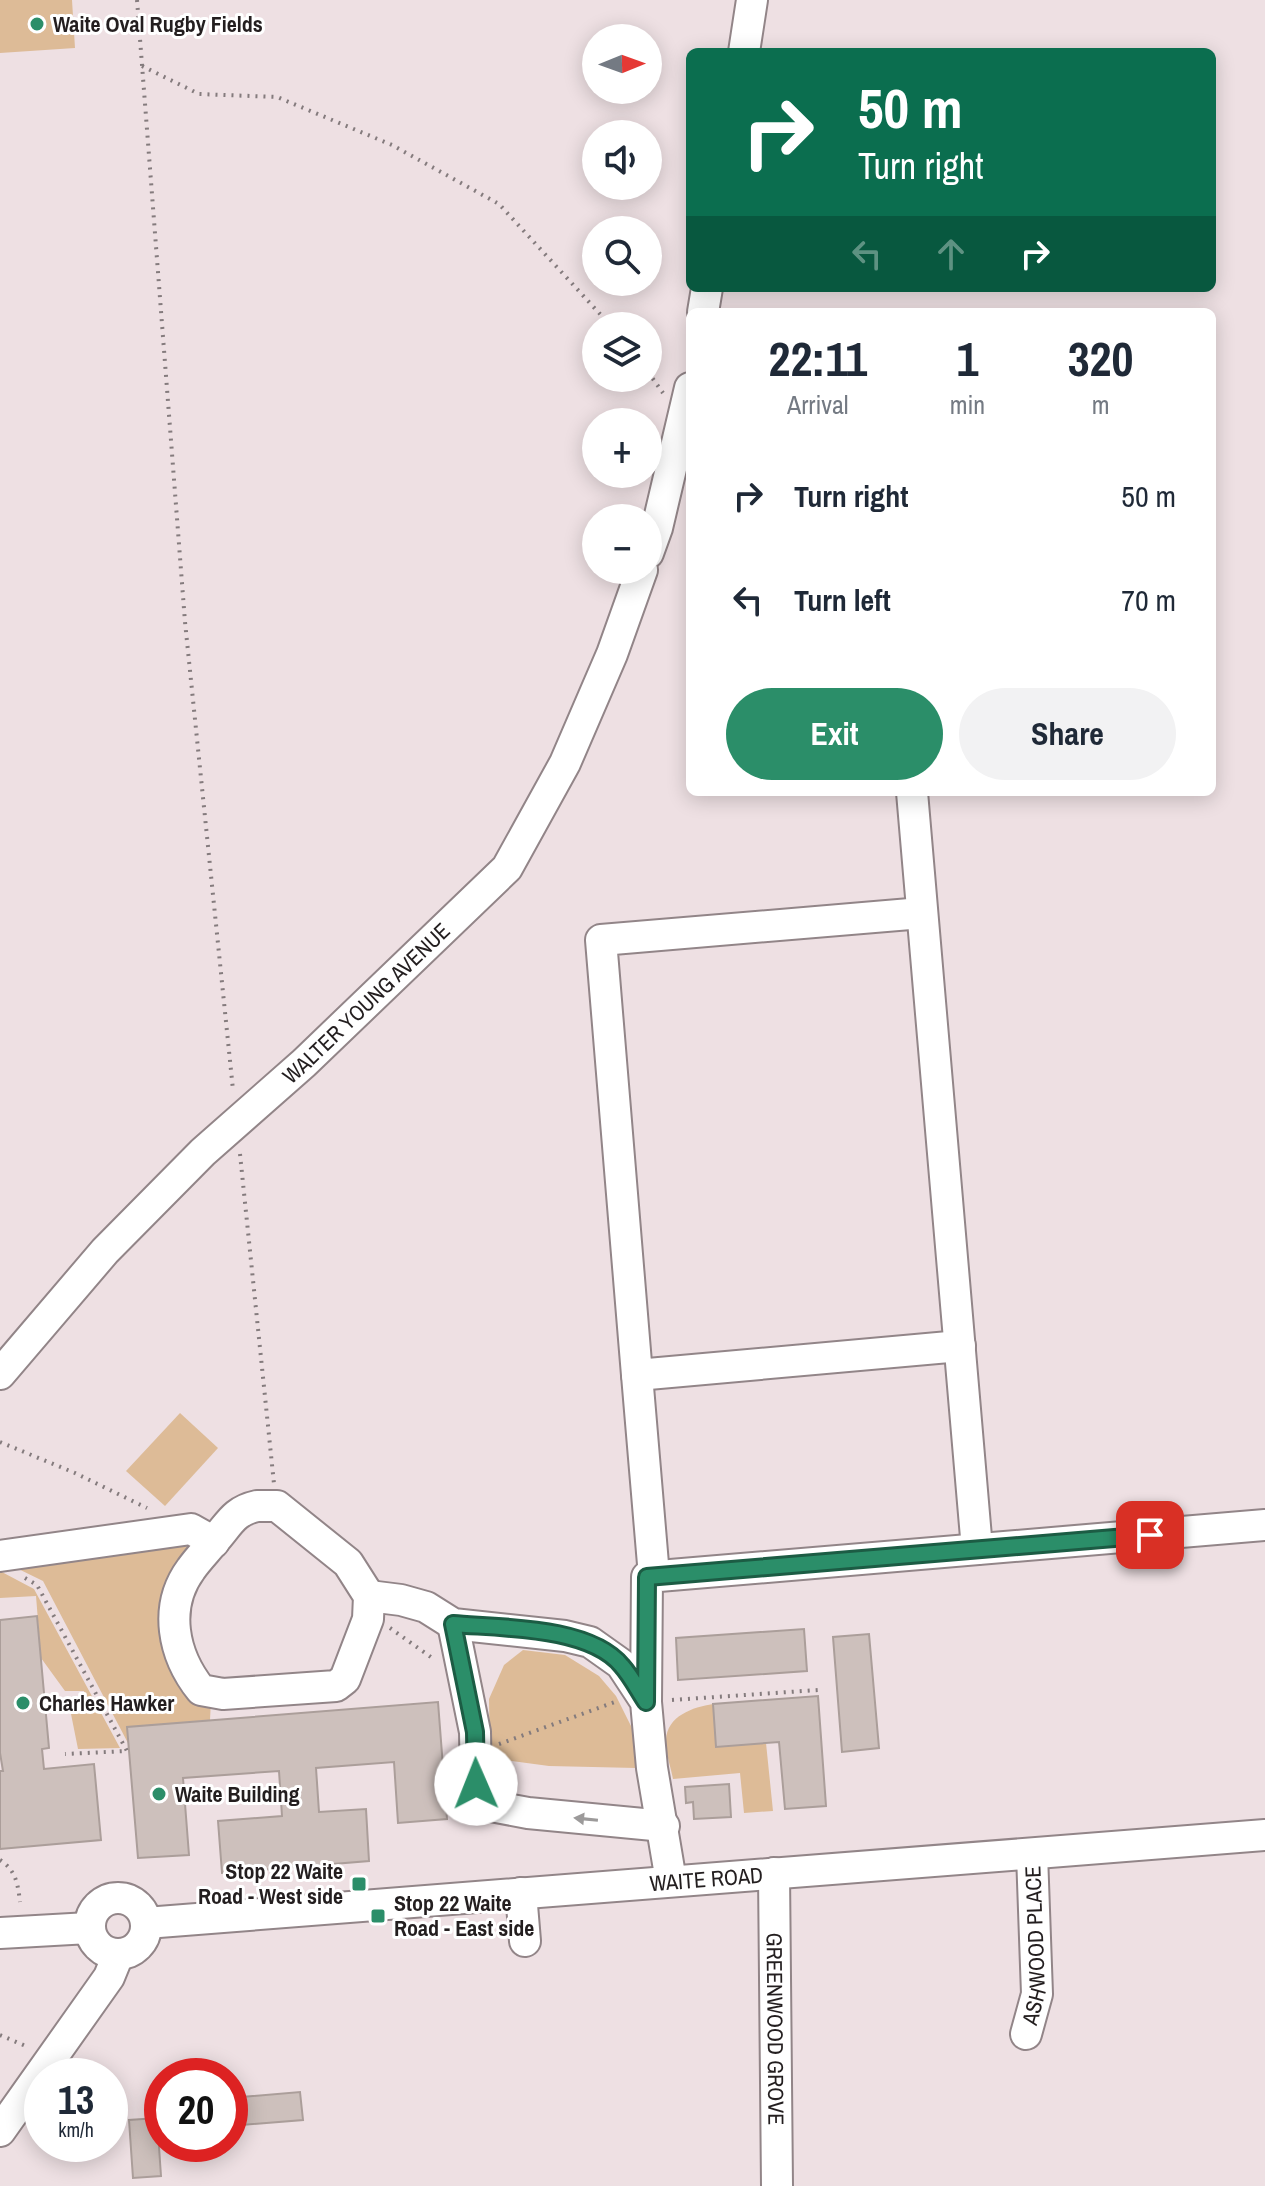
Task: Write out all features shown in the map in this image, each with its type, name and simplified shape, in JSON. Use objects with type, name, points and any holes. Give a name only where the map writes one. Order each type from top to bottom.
[{"type":"street","points":[[745,48],[752,0]]},
{"type":"street","points":[[662,507],[686,405]]},
{"type":"street","name":"WALTER YOUNG AVENUE","points":[[0,1374],[105,1251],[507,868],[565,763],[612,654],[637,584]]},
{"type":"street","points":[[912,796],[977,1549]]},
{"type":"street","points":[[654,1576],[601,940],[922,913]]},
{"type":"street","points":[[637,1375],[960,1346]]},
{"type":"street","points":[[277,1506],[348,1563],[369,1596],[368,1619],[345,1679],[336,1686],[223,1694],[201,1690],[181,1660],[174,1633],[174,1612],[179,1589],[190,1569],[214,1542],[240,1510],[277,1506]]},
{"type":"street","points":[[671,1881],[643,1698],[647,1577],[1265,1525]]},
{"type":"street","points":[[0,1556],[191,1529],[214,1542]]},
{"type":"street","points":[[369,1596],[426,1607],[453,1624],[565,1636],[590,1642],[621,1664],[643,1698]]},
{"type":"street","points":[[453,1624],[475,1732],[476,1784],[491,1806],[528,1813],[664,1826]]},
{"type":"street","name":"WAITE ROAD","points":[[146,1923],[1265,1835]]},
{"type":"street","name":"ASHWOOD PLACE","points":[[1026,2034],[1037,1994],[1032,1854]]},
{"type":"street","name":"GREENWOOD GROVE","points":[[774,1873],[777,2186]]},
{"type":"street","points":[[521,1893],[525,1941]]},
{"type":"street","points":[[111,1899],[129,1900],[137,1906],[146,1923],[142,1942],[128,1953],[118,1955],[100,1949],[93,1941],[89,1928],[94,1910],[111,1899]]},
{"type":"street","points":[[0,1933],[89,1928]]},
{"type":"street","points":[[0,2131],[109,1977],[118,1955]]},
{"type":"path","points":[[137,0],[185,622],[277,1506]]},
{"type":"path","points":[[142,66],[199,94],[277,97],[392,145],[499,204],[598,312]]},
{"type":"path","points":[[0,1442],[75,1473],[153,1511]]},
{"type":"path","points":[[25,1577],[37,1585],[127,1751],[65,1754]]},
{"type":"path","points":[[475,1752],[643,1698],[818,1690]]},
{"type":"path","points":[[0,1860],[17,1880],[20,1902]]},
{"type":"shaded area","name":"Waite Oval Rugby Fields","points":[[0,0],[72,0],[75,48],[0,53]]},
{"type":"shaded area","points":[[180,1413],[218,1448],[165,1506],[126,1471]]},
{"type":"shaded area","points":[[191,1540],[191,1550],[168,1587],[211,1700],[210,1720],[128,1727],[129,1745],[43,1581],[0,1560]]},
{"type":"shaded area","points":[[0,1571],[34,1589],[120,1748],[78,1749],[70,1709],[86,1708],[84,1691],[65,1691],[41,1658],[36,1596],[0,1598]]},
{"type":"shaded area","points":[[523,1650],[565,1655],[599,1676],[616,1696],[632,1728],[636,1768],[549,1766],[490,1758],[489,1699],[504,1665]]},
{"type":"shaded area","points":[[713,1704],[766,1743],[773,1811],[744,1813],[740,1773],[673,1779],[667,1754],[667,1732],[682,1714]]},
{"type":"building","name":"Charles Hawker","points":[[37,1616],[49,1748],[42,1749],[44,1769],[94,1764],[101,1840],[0,1849],[0,1771],[3,1771],[0,1753],[0,1620]]},
{"type":"building","points":[[804,1629],[807,1671],[678,1680],[676,1638]]},
{"type":"building","points":[[869,1634],[879,1748],[842,1752],[833,1637]]},
{"type":"building","points":[[818,1696],[826,1806],[785,1809],[779,1742],[716,1747],[713,1704]]},
{"type":"building","name":"Waite Building","points":[[438,1702],[447,1819],[398,1823],[394,1762],[316,1768],[319,1812],[366,1809],[369,1861],[222,1873],[218,1821],[282,1816],[279,1771],[183,1778],[189,1855],[138,1858],[127,1727]]},
{"type":"building","points":[[729,1784],[731,1817],[694,1819],[693,1802],[686,1803],[685,1787]]},
{"type":"building","points":[[300,2092],[303,2120],[248,2125],[248,2096]]},
{"type":"building","points":[[144,2119],[144,2162],[160,2162],[161,2176],[133,2178],[129,2120]]},
{"type":"place","name":"Waite Oval Rugby Fields","points":[[37,24]]},
{"type":"place","name":"Charles Hawker","points":[[23,1703]]},
{"type":"place","name":"Waite Building","points":[[159,1794]]},
{"type":"place","name":"Stop 22 Waite Road - West side","points":[[359,1884]]},
{"type":"place","name":"Stop 22 Waite Road - East side","points":[[378,1916]]},
{"type":"route","points":[[476,1784],[475,1732],[453,1624],[565,1636],[590,1642],[621,1664],[646,1702],[647,1577],[1150,1535]]}]
